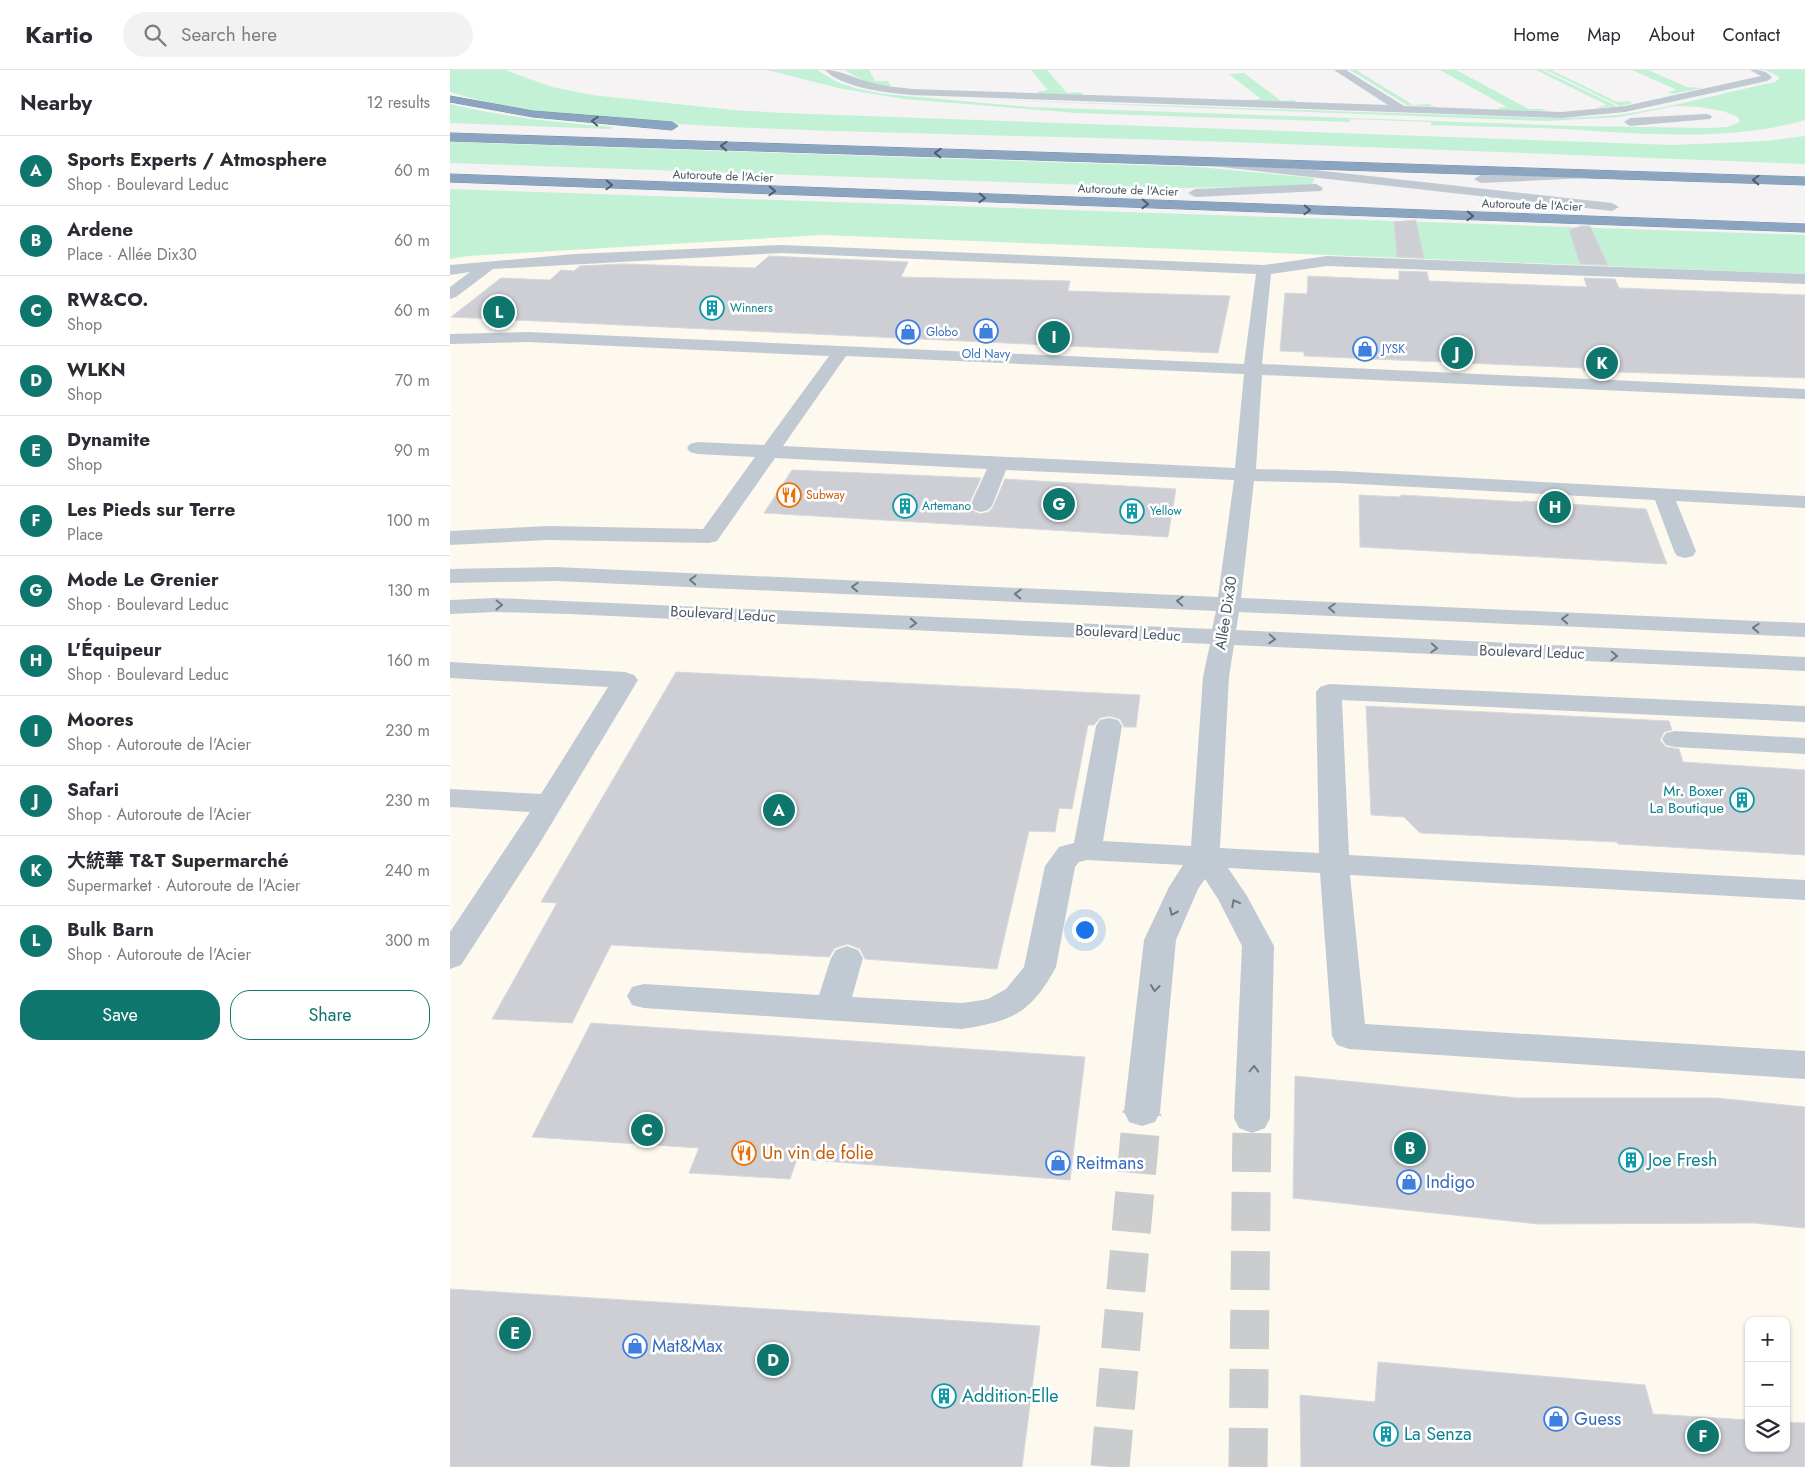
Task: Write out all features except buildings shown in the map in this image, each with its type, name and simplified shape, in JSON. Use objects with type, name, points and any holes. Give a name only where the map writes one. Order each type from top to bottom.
[{"type":"highway","points":[[450,99],[492,108],[547,116],[682,127]]},
{"type":"highway","points":[[450,127],[797,136]]},
{"type":"highway","name":"Autoroute de l'Acier","points":[[450,137],[1805,182]]},
{"type":"highway","points":[[1040,156],[1335,157],[1670,164]]},
{"type":"highway","points":[[1719,165],[1805,168]]},
{"type":"highway","name":"Autoroute de l'Acier","points":[[450,167],[1617,207]]},
{"type":"highway","points":[[450,178],[561,184],[1805,228]]},
{"type":"highway","points":[[450,184],[561,184]]},
{"type":"street","points":[[830,70],[847,80],[877,89],[942,89],[1561,115],[1606,112],[1767,78],[1765,74],[1755,70]]},
{"type":"street","points":[[1339,70],[1402,109]]},
{"type":"street","points":[[942,89],[950,100],[987,104],[1597,124]]},
{"type":"street","points":[[1620,123],[1706,118]]},
{"type":"street","points":[[1204,162],[1617,207]]},
{"type":"street","points":[[1195,193],[1597,175]]},
{"type":"street","points":[[450,270],[584,258],[782,249],[1264,270],[1327,261],[1805,279]]},
{"type":"street","points":[[450,294],[490,265]]},
{"type":"street","name":"Allée Dix30","points":[[1206,856],[1216,678],[1229,603],[1245,474],[1253,387],[1252,370],[1264,270]]},
{"type":"street","points":[[450,339],[528,337],[1805,394]]},
{"type":"street","points":[[450,538],[549,533],[709,536],[840,352]]},
{"type":"street","points":[[697,448],[1805,502]]},
{"type":"street","points":[[981,506],[999,464]]},
{"type":"street","points":[[1663,494],[1685,551]]},
{"type":"street","points":[[450,576],[556,574],[1805,630]]},
{"type":"street","name":"Boulevard Leduc","points":[[450,607],[495,605],[569,607],[1805,664]]},
{"type":"street","points":[[450,670],[625,680],[549,804],[450,956]]},
{"type":"street","points":[[1803,719],[1329,692],[1334,863],[1349,1036],[1805,1066]]},
{"type":"street","points":[[1087,850],[1109,726]]},
{"type":"street","points":[[1675,739],[1805,746]]},
{"type":"street","points":[[450,798],[549,804]]},
{"type":"street","points":[[644,996],[962,1016],[985,1013],[1015,1000],[1027,991],[1040,967],[1060,866],[1070,854],[1087,850],[1805,890]]},
{"type":"street","points":[[1142,1112],[1160,940],[1184,887],[1206,856]]},
{"type":"street","points":[[1206,856],[1232,896],[1258,946],[1252,1118]]},
{"type":"street","points":[[832,1007],[846,958]]},
{"type":"shaded area","points":[[450,196],[1805,258],[1805,1467],[450,1467]]},
{"type":"green space","points":[[450,70],[505,70],[552,87],[592,95],[733,110],[783,113],[1673,145],[1766,141],[1805,136],[1805,164],[1409,148],[805,130],[621,120],[535,111],[478,100],[450,92]]},
{"type":"green space","points":[[767,70],[817,70],[837,82],[854,88],[884,94],[1029,107],[1577,126],[1710,128],[1727,127],[1740,122],[1738,117],[1723,111],[1700,107],[1675,106],[1620,117],[1547,121],[968,99],[1574,118],[1617,115],[1657,108],[1775,82],[1779,79],[1778,76],[1765,70],[1805,70],[1805,120],[1751,131],[1665,134],[1431,125],[1431,122],[1350,119],[1350,122],[1076,113],[904,99],[838,88]]},
{"type":"green space","points":[[845,70],[869,70],[875,81],[888,81],[891,86],[867,82]]},
{"type":"green space","points":[[1031,70],[1047,70],[1067,93],[1081,92],[1083,95],[1038,94],[1037,92],[1048,90]]},
{"type":"green space","points":[[1350,70],[1356,70],[1413,105],[1429,104],[1435,107],[1407,105]]},
{"type":"green space","points":[[1440,70],[1456,70],[1529,109],[1547,111],[1499,110],[1497,108],[1507,107]]},
{"type":"green space","points":[[1536,70],[1542,70],[1617,106],[1600,108],[1598,107],[1607,105]]},
{"type":"green space","points":[[1546,70],[1551,70],[1617,102],[1627,101],[1633,103],[1620,106]]},
{"type":"green space","points":[[1632,70],[1648,70],[1687,87],[1703,88],[1672,94],[1668,92],[1677,90]]},
{"type":"green space","points":[[1244,73],[1281,101],[1294,100],[1297,103],[1250,101],[1261,99],[1229,74]]},
{"type":"green space","points":[[450,104],[490,113],[531,119],[613,127],[610,129],[450,123]]},
{"type":"green space","points":[[450,142],[1199,167],[1314,178],[1312,186],[1176,188],[450,163]]},
{"type":"green space","points":[[450,189],[1805,235],[1805,274],[823,235],[468,256],[450,259]]},
{"type":"tunnel","points":[[1110,1467],[1142,1112]]},
{"type":"tunnel","points":[[1248,1467],[1252,1118]]},
{"type":"place","name":"Winners","points":[[712,308]]},
{"type":"place","name":"Bulk Barn","points":[[499,312]]},
{"type":"place","name":"Old Navy","points":[[986,331]]},
{"type":"place","name":"Globo","points":[[908,332]]},
{"type":"place","name":"Moores","points":[[1054,337]]},
{"type":"place","name":"JYSK","points":[[1365,349]]},
{"type":"place","name":"Safari","points":[[1457,353]]},
{"type":"place","name":"大統華 T&T Supermarché","points":[[1602,363]]},
{"type":"place","name":"Subway","points":[[789,495]]},
{"type":"place","name":"Mode Le Grenier","points":[[1059,504]]},
{"type":"place","name":"Artemano","points":[[905,506]]},
{"type":"place","name":"L'Équipeur","points":[[1555,507]]},
{"type":"place","name":"Yellow","points":[[1132,511]]},
{"type":"place","name":"Mr. Boxer La Boutique","points":[[1742,800]]},
{"type":"place","name":"Sports Experts / Atmosphere","points":[[779,810]]},
{"type":"place","name":"RW&CO.","points":[[647,1130]]},
{"type":"place","name":"Ardene","points":[[1410,1148]]},
{"type":"place","name":"Un vin de folie","points":[[744,1153]]},
{"type":"place","name":"Joe Fresh","points":[[1631,1160]]},
{"type":"place","name":"Reitmans","points":[[1058,1163]]},
{"type":"place","name":"Indigo","points":[[1409,1182]]},
{"type":"place","name":"Dynamite","points":[[515,1333]]},
{"type":"place","name":"Mat&Max","points":[[635,1346]]},
{"type":"place","name":"WLKN","points":[[773,1360]]},
{"type":"place","name":"Addition-Elle","points":[[944,1396]]},
{"type":"place","name":"Guess","points":[[1556,1419]]},
{"type":"place","name":"La Senza","points":[[1386,1434]]},
{"type":"place","name":"Les Pieds sur Terre","points":[[1703,1436]]}]
